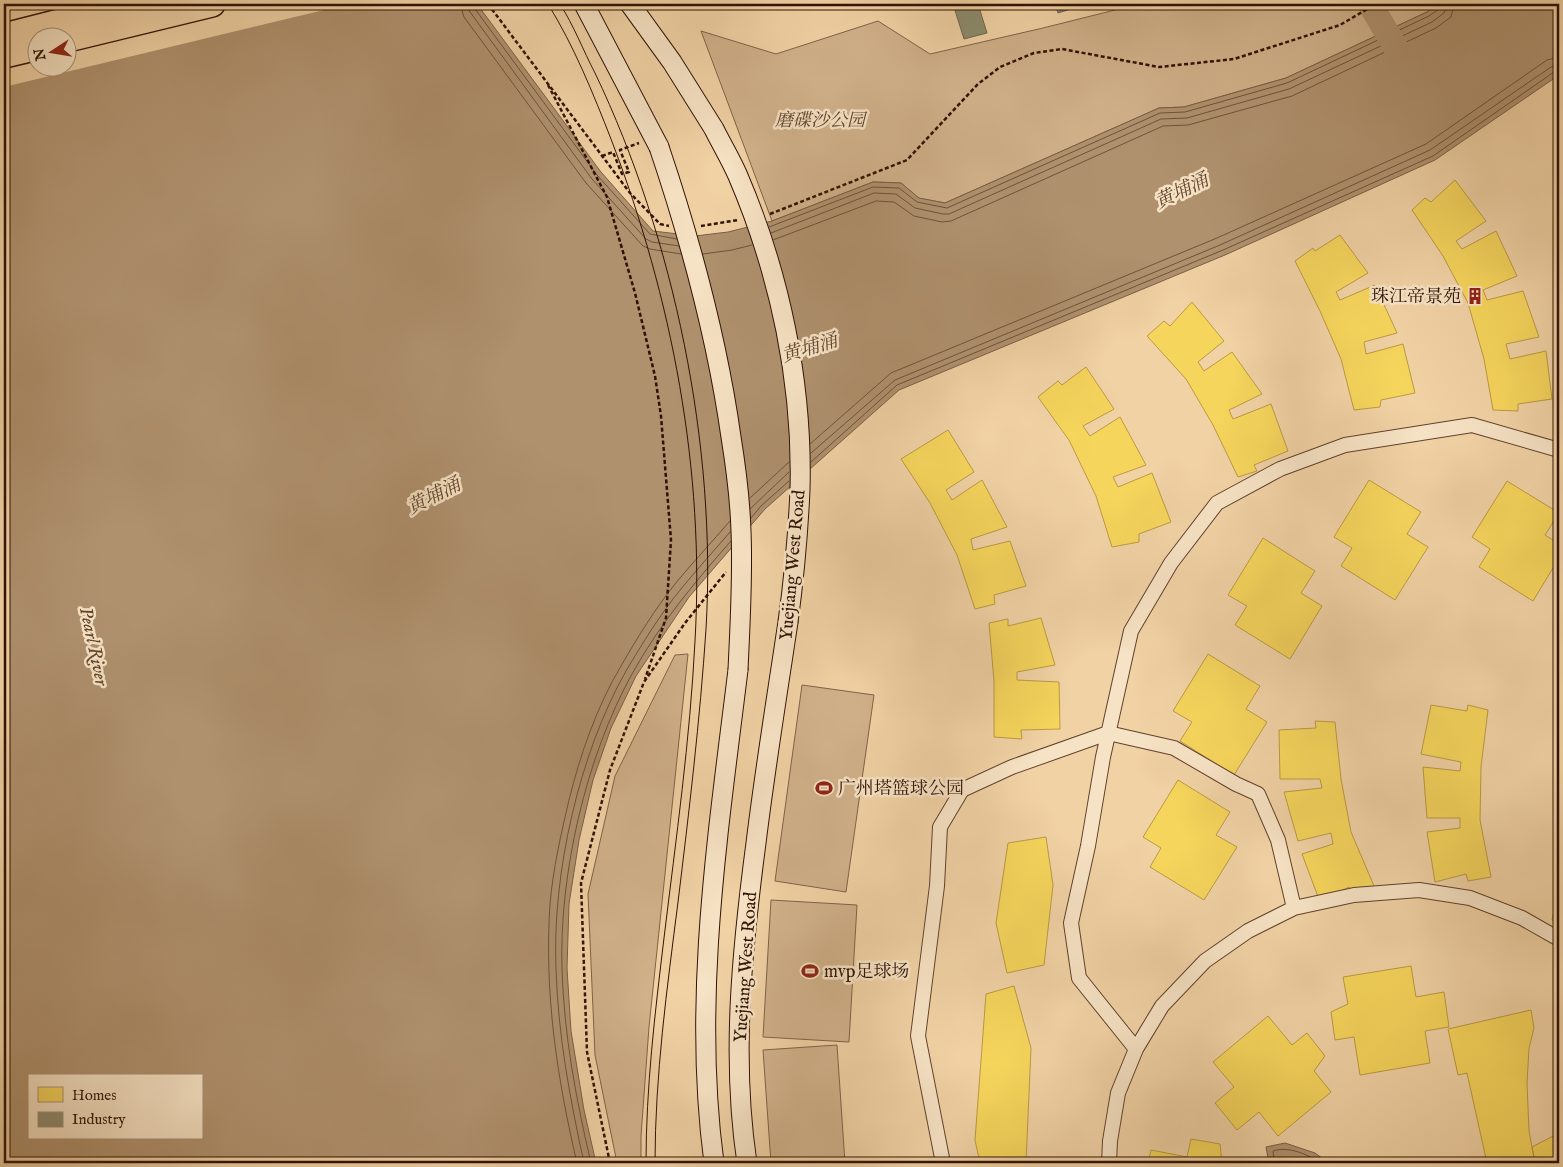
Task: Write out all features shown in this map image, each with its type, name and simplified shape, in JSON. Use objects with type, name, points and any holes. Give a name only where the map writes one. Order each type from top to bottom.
[{"type":"highway","points":[[4,36],[130,4]]},
{"type":"highway","points":[[78,37],[212,4]]},
{"type":"highway","points":[[4,55],[28,49]]},
{"type":"main road","name":"Yuejiang West Road","points":[[584,4],[659,147],[682,215],[698,272],[724,387],[738,483],[741,531],[738,670],[714,864],[705,1000],[705,1067],[708,1122],[714,1163]]},
{"type":"main road","name":"Yuejiang West Road","points":[[630,4],[672,62],[714,129],[738,175],[771,266],[788,344],[796,405],[800,488],[797,540],[788,622],[767,758],[744,933],[740,1004],[740,1096],[747,1163]]},
{"type":"main road","points":[[646,4],[659,28],[672,62]]},
{"type":"street","points":[[1136,1049],[1079,978],[1072,923],[1088,846],[1103,757],[1132,631],[1171,563],[1217,503],[1280,470],[1346,446],[1472,425],[1559,450]]},
{"type":"street","points":[[943,1163],[918,1036],[937,886],[940,827],[962,790],[1012,767],[1108,733],[1174,748],[1236,784],[1258,794],[1278,840],[1294,908]]},
{"type":"street","points":[[1109,1163],[1110,1141],[1118,1093],[1136,1049],[1162,1006],[1205,960],[1248,931],[1294,908],[1354,895],[1419,890],[1470,898],[1522,918],[1559,939]]},
{"type":"path","points":[[488,4],[630,193],[660,224],[669,226]]},
{"type":"path","points":[[767,215],[907,160],[978,84],[1000,67],[1034,54],[1062,49],[1159,67],[1234,59],[1340,25],[1376,4]]},
{"type":"path","points":[[544,77],[607,196],[634,292],[655,376],[662,416],[671,540],[666,618],[610,770],[581,883],[587,1052],[610,1163]]},
{"type":"path","points":[[602,156],[613,152],[622,174],[628,172],[620,150],[640,142]]},
{"type":"path","points":[[696,227],[741,220]]},
{"type":"path","points":[[644,682],[685,623],[727,570]]},
{"type":"green space","name":"磨碟沙公园","points":[[1139,4],[1438,4],[1427,12],[1286,78],[1184,107],[1159,108],[945,203],[918,198],[901,183],[873,182],[772,221],[701,31],[776,54],[878,21],[930,54]]},
{"type":"green space","points":[[688,654],[649,1027],[641,1136],[641,1163],[617,1163],[595,1055],[588,894],[615,776],[675,655]]},
{"type":"green space","name":"广州塔篮球公园","points":[[802,685],[874,695],[846,892],[775,881]]},
{"type":"green space","name":"mvp足球场","points":[[771,900],[857,905],[849,1042],[763,1037]]},
{"type":"green space","points":[[837,1045],[845,1163],[771,1163],[763,1050]]},
{"type":"water","points":[[4,4],[477,4],[601,172],[653,231],[695,236],[728,232],[772,221],[873,182],[901,183],[919,198],[945,203],[1159,108],[1184,107],[1286,78],[1427,12],[1438,4],[1559,4],[1559,75],[1435,160],[1225,255],[899,390],[765,509],[689,597],[636,676],[611,728],[593,780],[579,840],[569,904],[567,968],[571,1031],[584,1110],[596,1163],[4,1163]]},
{"type":"water","points":[[1285,1143],[1315,1153],[1326,1163],[1269,1163],[1266,1147]]},
{"type":"pier","points":[[4,4],[349,4],[78,69],[78,28],[28,28],[28,78],[41,78],[4,87]]},
{"type":"building: Homes","name":"珠江帝景苑","points":[[1455,180],[1486,221],[1456,241],[1462,249],[1496,231],[1517,276],[1483,290],[1487,300],[1523,291],[1539,337],[1506,344],[1510,359],[1546,351],[1552,399],[1518,404],[1518,411],[1493,410],[1484,359],[1468,303],[1443,256],[1412,210],[1425,198],[1431,202]]},
{"type":"building: Homes","name":"珠江帝景苑","points":[[1340,235],[1368,273],[1336,292],[1340,300],[1375,285],[1397,333],[1364,342],[1366,354],[1403,344],[1415,393],[1381,400],[1380,407],[1354,410],[1341,359],[1295,261],[1313,248],[1315,251]]},
{"type":"building: Homes","points":[[1192,302],[1224,341],[1198,362],[1204,371],[1232,352],[1262,394],[1229,410],[1233,419],[1271,404],[1288,451],[1254,465],[1257,471],[1238,477],[1213,425],[1186,379],[1147,336],[1164,321],[1170,326]]},
{"type":"building: Homes","points":[[1086,367],[1114,409],[1083,426],[1090,436],[1120,417],[1146,465],[1113,477],[1118,487],[1152,473],[1171,522],[1139,534],[1139,542],[1112,547],[1096,496],[1069,440],[1038,397],[1058,381],[1062,385]]},
{"type":"building: Homes","points":[[948,430],[974,472],[946,490],[952,500],[982,480],[1007,527],[971,539],[973,550],[1010,541],[1026,586],[994,595],[995,604],[975,609],[957,555],[930,503],[901,459]]},
{"type":"building: Homes","points":[[1369,480],[1421,512],[1407,534],[1428,547],[1395,600],[1341,566],[1352,548],[1334,537]]},
{"type":"building: Homes","points":[[1507,481],[1559,513],[1545,535],[1559,544],[1559,558],[1533,601],[1479,567],[1490,549],[1472,537]]},
{"type":"building: Homes","points":[[1263,538],[1315,571],[1301,593],[1322,606],[1290,659],[1235,625],[1247,606],[1228,595]]},
{"type":"building: Homes","points":[[1041,618],[1055,665],[1017,672],[1017,680],[1059,682],[1060,729],[1021,730],[1022,739],[994,737],[994,681],[989,623],[1008,619],[1008,626]]},
{"type":"building: Homes","points":[[1208,654],[1260,686],[1246,709],[1267,722],[1234,775],[1180,741],[1192,722],[1173,711]]},
{"type":"building: Homes","points":[[1431,705],[1467,711],[1468,705],[1488,710],[1481,767],[1480,820],[1491,877],[1468,881],[1466,874],[1435,882],[1427,832],[1460,828],[1460,818],[1427,818],[1423,767],[1460,771],[1461,762],[1421,754]]},
{"type":"building: Homes","points":[[1315,721],[1335,722],[1341,779],[1351,832],[1374,886],[1353,894],[1349,887],[1320,902],[1302,854],[1333,844],[1331,833],[1298,841],[1284,792],[1322,788],[1320,779],[1280,779],[1279,730],[1316,728]]},
{"type":"building: Homes","points":[[1178,780],[1230,812],[1216,835],[1237,847],[1204,900],[1150,867],[1161,848],[1143,837]]},
{"type":"building: Homes","points":[[1046,837],[1053,885],[1044,965],[1007,973],[996,923],[1008,843]]},
{"type":"building: Homes","points":[[1559,887],[1559,923],[1552,920]]},
{"type":"building: Homes","points":[[1411,966],[1416,997],[1444,992],[1449,1027],[1425,1031],[1430,1063],[1360,1075],[1354,1037],[1335,1040],[1331,1012],[1348,1004],[1343,977]]},
{"type":"building: Homes","points":[[1014,986],[1031,1048],[1026,1163],[980,1163],[975,1140],[986,994]]},
{"type":"building: Homes","points":[[1531,1010],[1534,1028],[1529,1048],[1527,1083],[1529,1131],[1535,1163],[1487,1163],[1467,1073],[1458,1075],[1448,1029]]},
{"type":"building: Homes","points":[[1268,1016],[1292,1045],[1307,1033],[1325,1056],[1314,1071],[1331,1092],[1278,1136],[1259,1112],[1237,1130],[1215,1103],[1234,1087],[1213,1062]]},
{"type":"building: Homes","points":[[1559,1133],[1559,1163],[1535,1163],[1532,1147]]},
{"type":"building: Homes","points":[[1191,1139],[1220,1144],[1222,1163],[1148,1163],[1151,1150],[1187,1157]]},
{"type":"building: Industry","points":[[953,4],[978,4],[987,33],[964,39]]},
{"type":"building: Industry","points":[[1055,4],[1087,4],[1058,13]]},
{"type":"waterway","points":[[1370,4],[1403,60]]},
{"type":"tram line","points":[[548,4],[575,53],[611,139],[633,199],[651,260],[680,386],[689,449],[695,513],[697,577],[693,678],[652,1050],[646,1163]]},
{"type":"tram line","points":[[560,4],[595,73],[623,137],[647,204],[668,273],[684,344],[697,416],[704,488],[708,559],[704,663],[690,800],[662,1032],[657,1097],[655,1163]]},
{"type":"place","name":"珠江帝景苑","points":[[1475,296]]},
{"type":"place","name":"广州塔篮球公园","points":[[824,788]]},
{"type":"place","name":"mvp足球场","points":[[810,971]]},
{"type":"water label","name":"黄埔涌","points":[[1181,190]]},
{"type":"water label","name":"黄埔涌","points":[[809,347]]},
{"type":"water label","name":"黄埔涌","points":[[433,495]]},
{"type":"water label","name":"Pearl River","points":[[95,646]]}]
